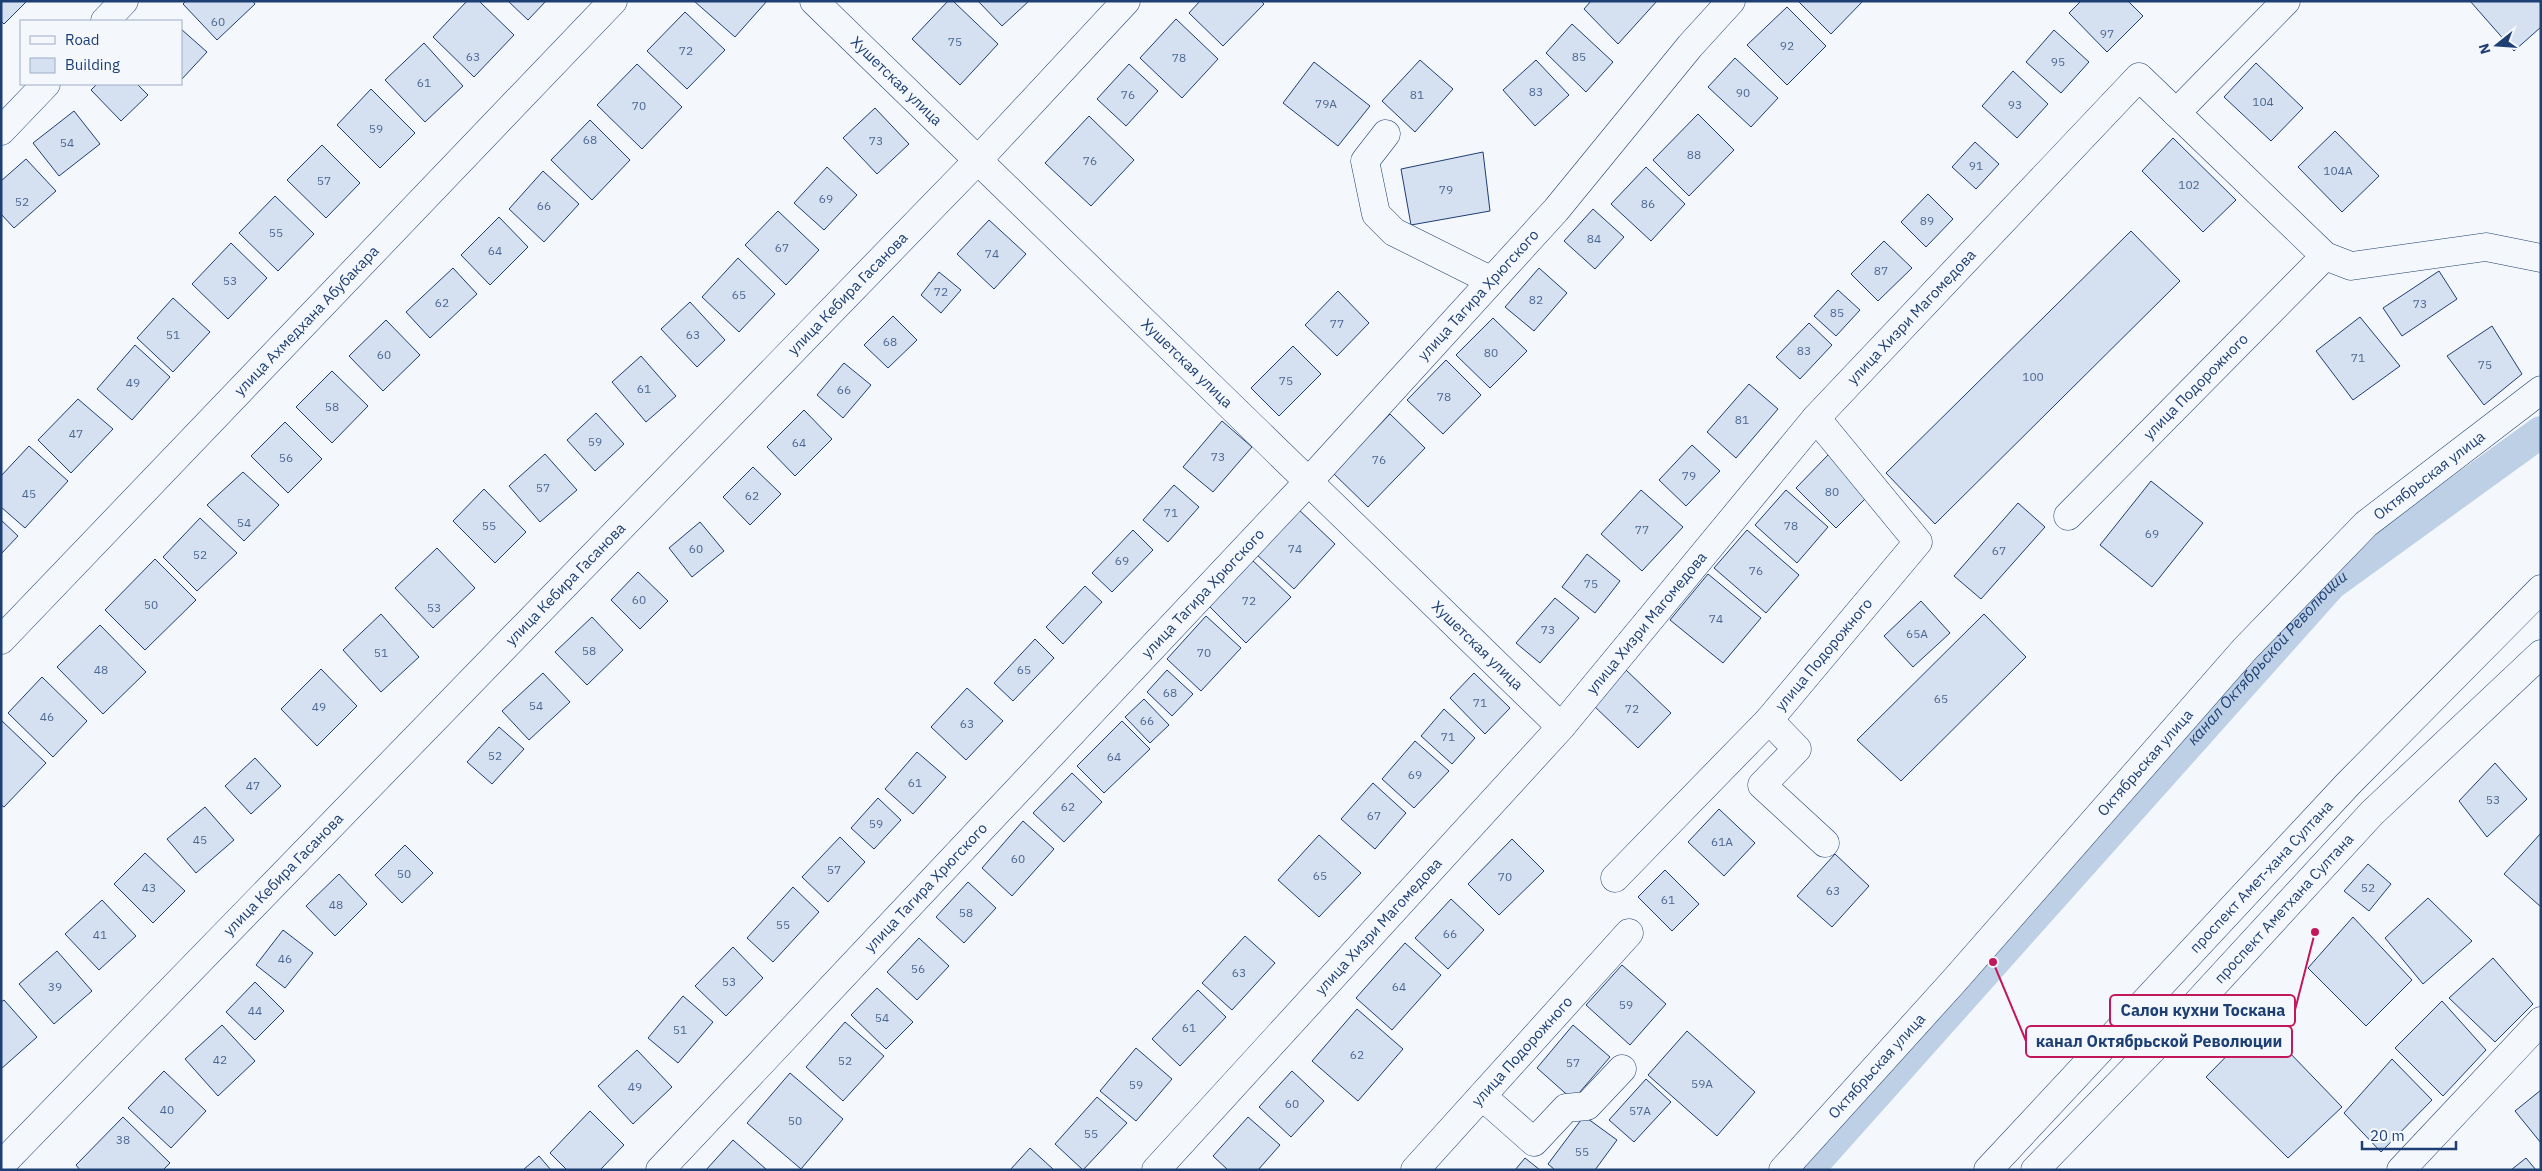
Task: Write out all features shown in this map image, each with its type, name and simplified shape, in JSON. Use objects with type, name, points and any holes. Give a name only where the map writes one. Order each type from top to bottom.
[{"type":"street","points":[[106,20],[124,1]]},
{"type":"street","name":"улица Ахмедхана Абубакара","points":[[1,640],[613,1]]},
{"type":"street","name":"Хушетская улица","points":[[814,1],[1561,727]]},
{"type":"street","name":"улица Кебира Гасанова","points":[[1,1165],[978,160],[1126,1]]},
{"type":"street","name":"улица Тагира Хрюгского","points":[[660,1170],[1309,482],[1490,280],[1556,210],[1690,46],[1731,1]]},
{"type":"street","points":[[2286,1],[2176,113],[2325,256],[2351,266],[2486,247],[2541,258]]},
{"type":"street","name":"улица Хизри Магомедова","points":[[1156,1170],[1561,727],[1816,418],[2139,77],[2176,113]]},
{"type":"street","points":[[1,131],[45,85]]},
{"type":"street","points":[[1386,134],[1365,161],[1376,214],[1394,232],[1490,280]]},
{"type":"street","name":"улица Подорожного","points":[[2068,516],[2325,256]]},
{"type":"street","name":"Октябрьская улица","points":[[1783,1170],[1954,981],[2245,649],[2359,531],[2541,390]]},
{"type":"street","name":"улица Подорожного","points":[[1615,878],[1769,720],[1918,542],[1816,418]]},
{"type":"street","name":"проспект Амет-хана Султана","points":[[1988,1170],[2348,784],[2541,589]]},
{"type":"street","name":"проспект Аметхана Султана","points":[[2035,1170],[2186,1015],[2372,813],[2541,654]]},
{"type":"street","points":[[1769,720],[1797,749],[1762,785],[1824,843]]},
{"type":"street","name":"улица Подорожного","points":[[1414,1170],[1629,933]]},
{"type":"street","points":[[2402,1170],[2541,1021]]},
{"type":"street","points":[[1482,1096],[1534,1142],[1566,1108],[1587,1106],[1622,1069]]},
{"type":"building","points":[[1,1],[27,1],[4,24],[1,21]]},
{"type":"building","points":[[186,1],[253,1],[255,4],[217,40],[183,4]]},
{"type":"building","points":[[467,1],[479,1],[514,35],[474,77],[433,37]]},
{"type":"building","points":[[508,1],[546,1],[528,20]]},
{"type":"building","points":[[694,1],[767,1],[735,37]]},
{"type":"building","points":[[948,1],[953,1],[998,44],[960,85],[912,39]]},
{"type":"building","points":[[978,1],[1029,1],[1002,26]]},
{"type":"building","points":[[1200,1],[1261,1],[1264,4],[1223,46],[1189,13]]},
{"type":"building","points":[[1591,1],[1657,1],[1618,44],[1584,9]]},
{"type":"building","points":[[1798,1],[1863,1],[1831,34]]},
{"type":"building","points":[[2081,1],[2128,1],[2143,16],[2107,52],[2069,13]]},
{"type":"building","points":[[2470,1],[2541,1],[2541,27],[2514,51]]},
{"type":"building","points":[[1787,7],[1826,46],[1787,85],[1747,45]]},
{"type":"building","points":[[685,12],[725,50],[687,89],[647,51]]},
{"type":"building","points":[[1176,19],[1218,59],[1182,98],[1140,58]]},
{"type":"building","points":[[1572,24],[1613,62],[1586,92],[1546,53]]},
{"type":"building","points":[[182,30],[207,52],[182,79]]},
{"type":"building","points":[[2054,30],[2089,62],[2061,93],[2026,62]]},
{"type":"building","points":[[424,43],[463,86],[425,122],[385,80]]},
{"type":"building","points":[[1735,58],[1778,98],[1751,127],[1708,87]]},
{"type":"building","points":[[1420,60],[1453,89],[1415,132],[1382,101]]},
{"type":"building","points":[[1536,60],[1569,95],[1535,126],[1503,90]]},
{"type":"building","points":[[1314,62],[1370,106],[1338,146],[1283,103]]},
{"type":"building","points":[[2256,63],[2303,108],[2271,141],[2224,97]]},
{"type":"building","points":[[637,64],[682,107],[642,149],[597,105]]},
{"type":"building","points":[[1129,64],[1158,91],[1126,126],[1097,99]]},
{"type":"building","points":[[2013,71],[2048,104],[2017,138],[1982,106]]},
{"type":"building","points":[[96,85],[138,85],[148,95],[121,121],[91,90]]},
{"type":"building","points":[[371,89],[415,133],[380,168],[337,125]]},
{"type":"building","points":[[875,108],[909,144],[877,174],[843,138]]},
{"type":"building","points":[[74,111],[100,144],[59,176],[33,143]]},
{"type":"building","points":[[1698,114],[1734,150],[1689,196],[1653,160]]},
{"type":"building","points":[[1089,116],[1134,160],[1091,206],[1045,163]]},
{"type":"building","points":[[590,120],[630,160],[592,200],[551,160]]},
{"type":"building","points":[[2335,131],[2379,176],[2342,212],[2298,167]]},
{"type":"building","points":[[2173,138],[2236,200],[2203,232],[2142,171]]},
{"type":"building","points":[[1975,142],[1999,164],[1976,189],[1952,167]]},
{"type":"building","points":[[322,145],[360,183],[326,218],[287,180]]},
{"type":"building","points":[[1483,152],[1490,211],[1411,225],[1401,169]]},
{"type":"building","points":[[26,159],[56,191],[14,228],[1,214],[1,181]]},
{"type":"building","points":[[827,167],[857,195],[824,230],[794,203]]},
{"type":"building","points":[[1646,167],[1685,204],[1651,241],[1611,204]]},
{"type":"building","points":[[543,171],[579,204],[544,242],[509,209]]},
{"type":"building","points":[[1928,194],[1953,219],[1926,247],[1901,222]]},
{"type":"building","points":[[275,196],[314,234],[278,271],[239,233]]},
{"type":"building","points":[[1593,209],[1624,237],[1595,269],[1564,241]]},
{"type":"building","points":[[778,211],[819,250],[786,285],[745,245]]},
{"type":"building","points":[[499,217],[528,247],[490,285],[461,255]]},
{"type":"building","points":[[989,220],[1026,254],[994,289],[957,254]]},
{"type":"building","points":[[2131,231],[2180,281],[1935,524],[1886,473]]},
{"type":"building","points":[[1884,241],[1912,268],[1878,301],[1851,274]]},
{"type":"building","points":[[231,243],[267,278],[228,319],[192,284]]},
{"type":"building","points":[[738,258],[775,294],[739,332],[702,297]]},
{"type":"building","points":[[453,268],[477,294],[430,338],[406,312]]},
{"type":"building","points":[[1539,268],[1567,293],[1534,331],[1505,307]]},
{"type":"building","points":[[2439,271],[2457,299],[2402,336],[2383,308]]},
{"type":"building","points":[[939,272],[961,290],[941,313],[921,295]]},
{"type":"building","points":[[1838,290],[1860,310],[1836,336],[1814,316]]},
{"type":"building","points":[[1338,291],[1369,323],[1337,356],[1305,325]]},
{"type":"building","points":[[173,298],[210,332],[173,372],[137,338]]},
{"type":"building","points":[[690,302],[725,340],[697,367],[661,329]]},
{"type":"building","points":[[893,316],[917,340],[888,368],[864,345]]},
{"type":"building","points":[[2360,317],[2400,366],[2353,400],[2316,351]]},
{"type":"building","points":[[1493,318],[1527,351],[1490,388],[1456,355]]},
{"type":"building","points":[[386,320],[420,355],[383,391],[349,356]]},
{"type":"building","points":[[1809,323],[1832,345],[1800,379],[1776,357]]},
{"type":"building","points":[[2492,326],[2522,374],[2484,405],[2447,356]]},
{"type":"building","points":[[135,345],[170,377],[132,420],[97,389]]},
{"type":"building","points":[[1293,346],[1321,374],[1279,416],[1251,388]]},
{"type":"building","points":[[641,356],[676,396],[646,422],[612,382]]},
{"type":"building","points":[[1446,360],[1481,395],[1443,434],[1407,400]]},
{"type":"building","points":[[844,363],[871,385],[843,418],[817,395]]},
{"type":"building","points":[[332,371],[368,406],[332,443],[296,407]]},
{"type":"building","points":[[1749,384],[1778,409],[1736,458],[1707,432]]},
{"type":"building","points":[[78,399],[113,429],[71,473],[38,440]]},
{"type":"building","points":[[804,410],[832,439],[795,476],[767,447]]},
{"type":"building","points":[[596,413],[624,444],[595,471],[567,440]]},
{"type":"building","points":[[1390,414],[1425,448],[1368,507],[1333,473]]},
{"type":"building","points":[[1222,421],[1252,447],[1213,492],[1183,467]]},
{"type":"building","points":[[285,422],[322,459],[288,493],[251,456]]},
{"type":"building","points":[[1692,445],[1720,471],[1686,506],[1659,480]]},
{"type":"building","points":[[29,446],[68,481],[25,528],[1,507],[1,476]]},
{"type":"building","points":[[545,454],[577,490],[540,522],[509,486]]},
{"type":"building","points":[[1828,455],[1869,495],[1836,528],[1796,488]]},
{"type":"building","points":[[753,467],[781,494],[750,525],[723,497]]},
{"type":"building","points":[[243,472],[279,505],[244,541],[207,505]]},
{"type":"building","points":[[2151,481],[2203,523],[2152,587],[2100,545]]},
{"type":"building","points":[[1174,485],[1199,507],[1168,542],[1143,520]]},
{"type":"building","points":[[484,489],[526,532],[495,563],[453,521]]},
{"type":"building","points":[[1641,490],[1683,527],[1642,571],[1601,534]]},
{"type":"building","points":[[1786,490],[1828,527],[1797,563],[1755,525]]},
{"type":"building","points":[[2018,503],[2045,527],[1981,599],[1954,576]]},
{"type":"building","points":[[1297,508],[1335,544],[1294,589],[1255,553]]},
{"type":"building","points":[[200,518],[237,553],[197,591],[163,557]]},
{"type":"building","points":[[1,520],[18,536],[1,554]]},
{"type":"building","points":[[700,522],[724,551],[692,577],[669,548]]},
{"type":"building","points":[[1133,530],[1153,550],[1112,592],[1092,573]]},
{"type":"building","points":[[1747,530],[1799,575],[1766,613],[1714,568]]},
{"type":"building","points":[[437,548],[475,588],[433,628],[395,588]]},
{"type":"building","points":[[1587,554],[1620,581],[1595,613],[1562,587]]},
{"type":"building","points":[[155,559],[196,600],[145,650],[105,610]]},
{"type":"building","points":[[1251,559],[1291,597],[1246,643],[1208,605]]},
{"type":"building","points":[[638,572],[668,601],[640,629],[611,600]]},
{"type":"building","points":[[1708,574],[1761,618],[1723,663],[1670,620]]},
{"type":"building","points":[[1085,586],[1102,602],[1063,644],[1046,627]]},
{"type":"building","points":[[1555,598],[1579,618],[1540,663],[1516,643]]},
{"type":"building","points":[[1921,601],[1950,633],[1913,667],[1884,636]]},
{"type":"building","points":[[381,614],[419,657],[381,692],[343,650]]},
{"type":"building","points":[[1984,614],[2026,657],[1901,781],[1857,740]]},
{"type":"building","points":[[1206,616],[1241,648],[1201,691],[1167,659]]},
{"type":"building","points":[[592,617],[623,650],[587,685],[555,652]]},
{"type":"building","points":[[100,625],[146,672],[103,714],[57,667]]},
{"type":"building","points":[[1035,639],[1054,658],[1013,701],[994,683]]},
{"type":"building","points":[[321,669],[357,706],[317,746],[281,709]]},
{"type":"building","points":[[1167,670],[1193,694],[1172,716],[1147,692]]},
{"type":"building","points":[[1626,670],[1671,713],[1638,748],[1593,705]]},
{"type":"building","points":[[543,673],[570,702],[529,740],[502,711]]},
{"type":"building","points":[[1474,673],[1510,708],[1485,734],[1450,698]]},
{"type":"building","points":[[42,677],[87,721],[53,757],[8,713]]},
{"type":"building","points":[[967,688],[1003,721],[966,760],[931,727]]},
{"type":"building","points":[[1144,699],[1169,725],[1150,743],[1125,717]]},
{"type":"building","points":[[1444,709],[1475,738],[1452,764],[1421,736]]},
{"type":"building","points":[[1,720],[46,763],[4,807],[1,805]]},
{"type":"building","points":[[1122,721],[1150,749],[1104,793],[1077,766]]},
{"type":"building","points":[[499,727],[524,749],[492,784],[467,762]]},
{"type":"building","points":[[1415,741],[1449,771],[1414,808],[1382,779]]},
{"type":"building","points":[[917,752],[946,777],[913,814],[885,789]]},
{"type":"building","points":[[255,758],[281,786],[251,814],[225,786]]},
{"type":"building","points":[[2495,763],[2527,799],[2487,837],[2459,801]]},
{"type":"building","points":[[1072,773],[1102,802],[1064,842],[1033,813]]},
{"type":"building","points":[[1373,783],[1406,813],[1375,849],[1341,819]]},
{"type":"building","points":[[878,798],[901,820],[874,849],[851,828]]},
{"type":"building","points":[[205,807],[234,840],[196,873],[167,839]]},
{"type":"building","points":[[1719,809],[1755,843],[1724,876],[1688,842]]},
{"type":"building","points":[[1023,821],[1054,849],[1012,896],[982,868]]},
{"type":"building","points":[[2541,833],[2541,907],[2504,874]]},
{"type":"building","points":[[1319,835],[1361,873],[1319,917],[1278,880]]},
{"type":"building","points":[[840,837],[865,862],[828,902],[802,877]]},
{"type":"building","points":[[1512,839],[1544,871],[1499,915],[1468,884]]},
{"type":"building","points":[[405,845],[433,873],[402,903],[375,875]]},
{"type":"building","points":[[145,853],[185,891],[153,923],[114,884]]},
{"type":"building","points":[[1835,854],[1869,886],[1832,927],[1797,896]]},
{"type":"building","points":[[2368,864],[2391,884],[2369,911],[2344,891]]},
{"type":"building","points":[[1665,870],[1699,904],[1672,931],[1638,897]]},
{"type":"building","points":[[339,874],[367,904],[335,936],[306,906]]},
{"type":"building","points":[[968,882],[996,908],[964,943],[936,917]]},
{"type":"building","points":[[793,887],[819,912],[773,962],[747,938]]},
{"type":"building","points":[[2428,898],[2472,941],[2423,984],[2385,938]]},
{"type":"building","points":[[1451,899],[1484,930],[1448,969],[1415,938]]},
{"type":"building","points":[[102,900],[136,936],[99,970],[65,934]]},
{"type":"building","points":[[2353,917],[2412,980],[2366,1026],[2308,968]]},
{"type":"building","points":[[283,930],[313,953],[285,988],[256,965]]},
{"type":"building","points":[[1245,936],[1275,963],[1232,1010],[1202,983]]},
{"type":"building","points":[[919,938],[949,966],[917,1000],[887,972]]},
{"type":"building","points":[[1405,943],[1441,975],[1392,1030],[1356,998]]},
{"type":"building","points":[[733,947],[763,978],[726,1016],[695,986]]},
{"type":"building","points":[[57,951],[92,991],[54,1024],[19,984]]},
{"type":"building","points":[[2493,958],[2533,1004],[2495,1042],[2449,998]]},
{"type":"building","points":[[1622,965],[1666,1004],[1630,1045],[1586,1005]]},
{"type":"building","points":[[255,982],[284,1011],[255,1040],[226,1012]]},
{"type":"building","points":[[877,988],[913,1022],[886,1049],[851,1015]]},
{"type":"building","points":[[1198,990],[1226,1017],[1180,1066],[1152,1039]]},
{"type":"building","points":[[683,996],[713,1022],[678,1063],[648,1038]]},
{"type":"building","points":[[4,1000],[37,1037],[1,1069],[1,1002]]},
{"type":"building","points":[[2442,1001],[2486,1050],[2443,1096],[2395,1048]]},
{"type":"building","points":[[1357,1009],[1403,1049],[1358,1101],[1312,1061]]},
{"type":"building","points":[[845,1022],[884,1056],[843,1101],[806,1067]]},
{"type":"building","points":[[2260,1022],[2342,1107],[2288,1158],[2206,1077]]},
{"type":"building","points":[[222,1025],[255,1061],[218,1096],[185,1059]]},
{"type":"building","points":[[1573,1025],[1610,1057],[1573,1100],[1537,1068]]},
{"type":"building","points":[[1687,1031],[1755,1092],[1717,1136],[1648,1075]]},
{"type":"building","points":[[1136,1048],[1172,1079],[1136,1121],[1100,1091]]},
{"type":"building","points":[[637,1050],[672,1087],[633,1124],[598,1086]]},
{"type":"building","points":[[2392,1059],[2432,1100],[2381,1152],[2344,1113]]},
{"type":"building","points":[[164,1071],[206,1111],[171,1148],[128,1108]]},
{"type":"building","points":[[1292,1071],[1324,1101],[1291,1137],[1259,1107]]},
{"type":"building","points":[[790,1073],[843,1119],[801,1169],[747,1123]]},
{"type":"building","points":[[1646,1079],[1671,1102],[1634,1142],[1609,1120]]},
{"type":"building","points":[[2541,1090],[2541,1143],[2515,1111]]},
{"type":"building","points":[[1097,1097],[1127,1123],[1083,1170],[1055,1144]]},
{"type":"building","points":[[590,1111],[624,1145],[600,1170],[567,1170],[550,1153]]},
{"type":"building","points":[[1584,1116],[1617,1140],[1595,1170],[1555,1170],[1548,1164]]},
{"type":"building","points":[[123,1117],[170,1163],[163,1170],[80,1170],[76,1165]]},
{"type":"building","points":[[1248,1117],[1280,1145],[1258,1170],[1228,1170],[1213,1156]]},
{"type":"building","points":[[733,1140],[767,1170],[706,1170]]},
{"type":"building","points":[[1030,1148],[1054,1170],[1010,1170]]},
{"type":"building","points":[[539,1156],[551,1170],[523,1170]]},
{"type":"building","points":[[1525,1158],[1540,1170],[1515,1170]]},
{"type":"building","points":[[2526,1158],[2536,1170],[2511,1170]]},
{"type":"waterway","name":"канал Октябрьской Революции","points":[[1808,1170],[2331,584],[2541,432]]},
{"type":"place","name":"Салон кухни Тоскана","points":[[2315,932]]},
{"type":"place","name":"канал Октябрьской Революции","points":[[1993,962]]}]
